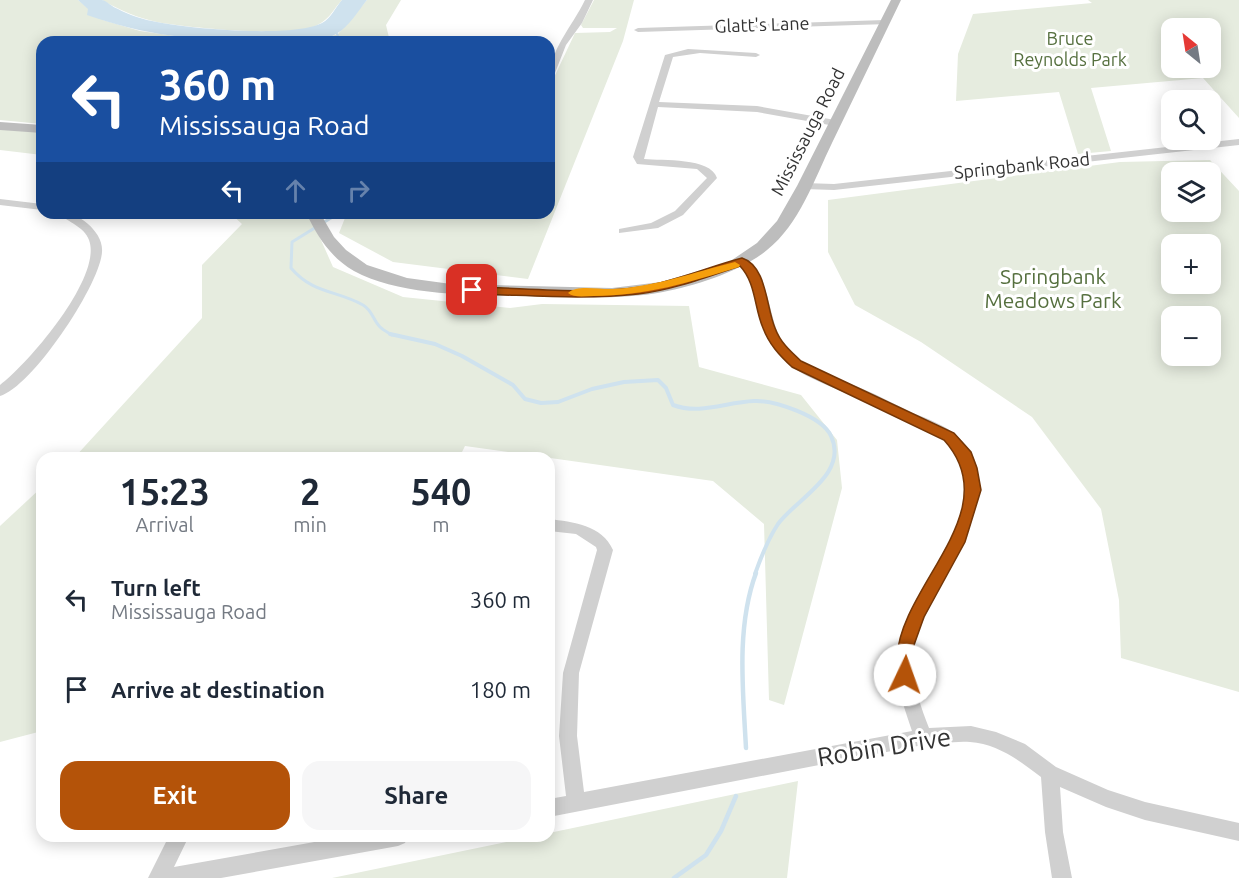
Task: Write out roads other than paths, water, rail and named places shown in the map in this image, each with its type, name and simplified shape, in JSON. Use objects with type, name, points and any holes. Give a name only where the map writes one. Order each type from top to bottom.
[{"type":"main road","name":"Mississauga Road","points":[[318,221],[340,253],[361,268],[405,283],[569,298],[641,296],[701,283],[730,271],[763,246],[783,222],[804,186],[897,0]]},
{"type":"main road","points":[[0,126],[36,129]]},
{"type":"street","points":[[555,63],[562,45],[578,23],[589,0]]},
{"type":"street","name":"Glatt's Lane","points":[[638,30],[885,22]]},
{"type":"street","points":[[623,231],[654,226],[679,213],[712,178],[711,174],[699,166],[640,162],[638,153],[669,55],[724,52],[756,55]]},
{"type":"street","points":[[653,104],[757,109],[835,123]]},
{"type":"street","name":"Springbank Road","points":[[804,186],[834,187],[1239,142]]},
{"type":"street","points":[[0,202],[36,206]]},
{"type":"street","points":[[0,213],[12,203]]},
{"type":"street","points":[[0,392],[11,385],[49,344],[87,283],[96,263],[97,250],[87,227],[74,219]]},
{"type":"street","points":[[738,263],[754,275],[769,328],[779,348],[796,364],[834,384],[858,392],[944,432],[964,452],[974,490],[958,542],[916,615],[906,645],[905,675],[911,704],[923,737]]},
{"type":"street","points":[[555,526],[579,529],[603,543],[605,550],[571,673],[568,736],[576,803]]},
{"type":"street","name":"Robin Drive","points":[[555,807],[923,737],[971,734],[996,740],[1019,750],[1050,773],[1106,798],[1145,811],[1239,832]]},
{"type":"street","points":[[1050,773],[1054,832],[1062,878]]},
{"type":"street","points":[[158,878],[176,842]]},
{"type":"street","points":[[167,878],[365,842]]},
{"type":"water","points":[[78,0],[102,0],[137,17],[173,25],[266,31],[308,28],[325,21],[342,0],[367,0],[349,23],[332,36],[173,36],[87,15],[88,9]]},
{"type":"waterway","points":[[336,32],[338,36]]},
{"type":"waterway","points":[[329,219],[292,242],[291,268],[308,283],[363,305],[380,327],[391,334]]},
{"type":"waterway","points":[[391,334],[435,344],[462,356],[513,385],[525,399],[541,403],[558,402],[592,389],[624,382],[658,380],[666,388],[673,405],[683,408],[693,409],[763,401],[785,406],[818,422],[831,436],[835,450],[833,462],[818,485],[778,524],[755,574]]},
{"type":"waterway","points":[[746,748],[743,637],[756,573]]},
{"type":"waterway","points":[[674,878],[706,855],[721,831],[736,796]]},
{"type":"park label","name":"Bruce Reynolds Park","points":[[1070,49]]},
{"type":"park label","name":"Springbank Meadows Park","points":[[1053,289]]}]
